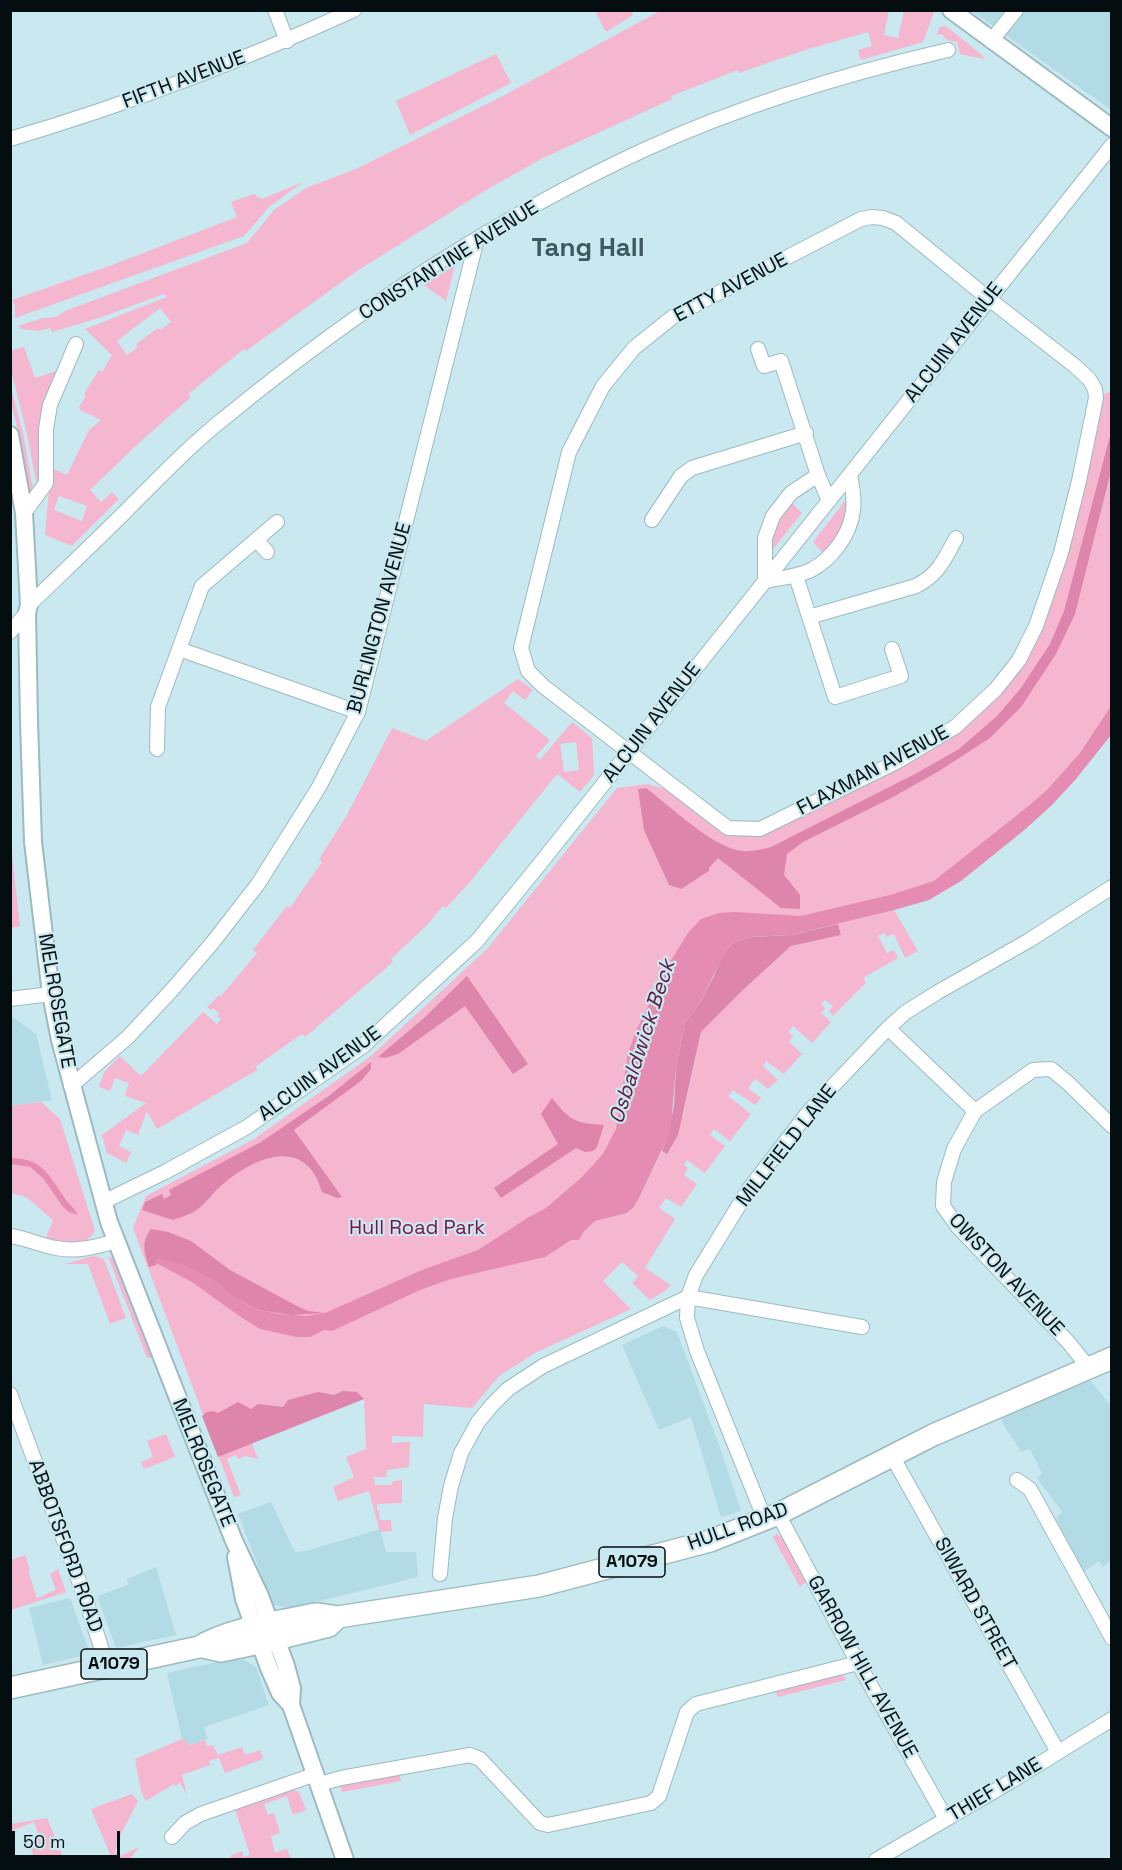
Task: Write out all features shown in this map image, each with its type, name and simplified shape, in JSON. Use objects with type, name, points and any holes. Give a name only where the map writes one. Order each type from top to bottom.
[{"type":"main road","name":"HULL ROAD","points":[[10,1688],[199,1647],[209,1640],[265,1633],[317,1614],[338,1617],[539,1586],[710,1540],[771,1517],[980,1414],[1112,1358]]},
{"type":"street","points":[[275,10],[287,41]]},
{"type":"street","name":"FIFTH AVENUE","points":[[10,140],[168,88],[287,41],[354,10]]},
{"type":"street","points":[[951,10],[1112,128]]},
{"type":"street","points":[[991,41],[1016,10]]},
{"type":"street","name":"CONSTANTINE AVENUE","points":[[10,632],[28,609],[166,470],[225,417],[316,346],[378,302],[477,239],[596,174],[713,121],[807,88],[948,50]]},
{"type":"street","name":"ALCUIN AVENUE","points":[[103,1202],[165,1172],[247,1127],[363,1046],[477,941],[1112,145]]},
{"type":"street","name":"ETTY AVENUE","points":[[628,752],[543,686],[528,671],[521,648],[569,452],[603,386],[634,348],[674,316],[861,219],[883,218],[896,223],[989,299]]},
{"type":"street","name":"BURLINGTON AVENUE","points":[[71,1086],[128,1038],[213,942],[258,884],[319,788],[358,712],[477,239]]},
{"type":"street","name":"FLAXMAN AVENUE","points":[[628,752],[728,828],[760,829],[908,756],[955,727],[996,689],[1018,660],[1036,626],[1061,553],[1096,399],[1095,389],[1089,379],[989,299]]},
{"type":"street","points":[[24,513],[46,483],[46,429],[50,405],[76,344]]},
{"type":"street","points":[[758,349],[764,366],[782,361],[818,475],[829,501]]},
{"type":"street","points":[[652,520],[681,476],[692,468],[806,433]]},
{"type":"street","name":"MELROSEGATE","points":[[10,435],[24,513],[33,842],[51,994],[60,1040],[103,1202],[116,1241],[234,1541],[244,1599],[286,1666],[292,1688],[291,1705],[345,1860]]},
{"type":"street","points":[[818,475],[791,493],[773,516],[765,538],[765,581],[796,576],[810,571],[828,559],[844,538],[853,513],[854,493],[850,474]]},
{"type":"street","points":[[158,749],[158,707],[202,586],[277,522]]},
{"type":"street","points":[[809,617],[916,586],[937,572],[956,538]]},
{"type":"street","points":[[257,540],[267,552]]},
{"type":"street","points":[[796,576],[835,697],[901,676],[892,649]]},
{"type":"street","points":[[179,649],[358,712]]},
{"type":"street","name":"MILLFIELD LANE","points":[[771,1517],[697,1351],[687,1318],[688,1297],[696,1275],[749,1189],[810,1110],[888,1028],[906,1012],[1028,941],[1112,887]]},
{"type":"street","points":[[10,999],[51,994]]},
{"type":"street","points":[[888,1028],[975,1111],[1033,1070],[1051,1069],[1112,1126]]},
{"type":"street","name":"OWSTON AVENUE","points":[[975,1111],[954,1149],[944,1182],[943,1206],[958,1227],[1069,1343],[1089,1368]]},
{"type":"street","points":[[10,1236],[56,1248],[77,1250],[116,1241]]},
{"type":"street","points":[[440,1574],[445,1518],[451,1486],[461,1453],[478,1422],[492,1405],[508,1389],[543,1366],[688,1297],[862,1327]]},
{"type":"street","name":"ABBOTSFORD ROAD","points":[[10,1394],[87,1603],[107,1666]]},
{"type":"street","name":"SIWARD STREET","points":[[892,1456],[1058,1752]]},
{"type":"street","points":[[1017,1480],[1030,1489],[1112,1638]]},
{"type":"street","name":"GARROW HILL AVENUE","points":[[771,1517],[858,1663],[946,1819]]},
{"type":"street","points":[[172,1837],[185,1823],[201,1814],[318,1779],[341,1778],[470,1755],[480,1759],[540,1823],[548,1825],[651,1803],[659,1796],[687,1712],[696,1704],[858,1663]]},
{"type":"street","name":"THIEF LANE","points":[[876,1860],[1112,1719]]},
{"type":"shaded area","points":[[972,11],[1108,11],[1112,13],[1111,110]]},
{"type":"shaded area","points":[[1111,432],[1111,471],[1075,614],[1056,654],[1021,707],[990,738],[939,771],[803,842],[787,854],[784,875],[800,895],[800,909],[781,908],[718,858],[709,871],[681,889],[669,885],[644,830],[638,789],[646,788],[693,826],[719,843],[743,851],[771,847],[917,773],[959,749],[997,716],[1021,688],[1050,644],[1064,611]]},
{"type":"shaded area","points":[[838,924],[841,935],[791,946],[701,1032],[678,1135],[667,1154],[662,1151],[668,1136],[674,1105],[676,1067],[685,1022],[698,1006],[724,952],[733,943],[750,937],[792,935]]},
{"type":"shaded area","points":[[467,976],[528,1064],[513,1074],[465,1006],[398,1054],[385,1058],[378,1057],[424,1018]]},
{"type":"shaded area","points":[[10,1015],[36,1034],[52,1100],[11,1106]]},
{"type":"shaded area","points":[[371,1062],[371,1069],[361,1081],[294,1130],[342,1197],[337,1198],[322,1192],[315,1175],[305,1164],[294,1158],[282,1156],[269,1158],[243,1169],[222,1185],[199,1208],[187,1215],[173,1220],[142,1210],[145,1202],[162,1194],[164,1199],[171,1195],[169,1190],[261,1142],[330,1095]]},
{"type":"shaded area","points":[[552,1098],[564,1112],[574,1119],[604,1125],[597,1147],[593,1151],[585,1152],[576,1148],[501,1198],[494,1188],[558,1144],[541,1114]]},
{"type":"shaded area","points":[[151,1229],[168,1232],[191,1241],[230,1270],[297,1306],[308,1311],[325,1313],[291,1315],[259,1310],[157,1259],[156,1265],[149,1267],[144,1247]]},
{"type":"shaded area","points":[[663,1326],[677,1332],[741,1511],[721,1517],[691,1417],[659,1430],[622,1345]]},
{"type":"shaded area","points":[[1089,1379],[1111,1406],[1111,1560],[1103,1567],[1099,1561],[1084,1572],[1056,1518],[1062,1512],[1037,1478],[1042,1474],[1030,1449],[1021,1452],[1001,1419]]},
{"type":"shaded area","points":[[343,1391],[357,1392],[364,1399],[218,1457],[202,1416],[207,1412],[218,1413],[238,1402],[251,1409],[258,1404],[283,1407],[288,1400],[318,1392],[334,1395]]},
{"type":"shaded area","points":[[271,1502],[295,1552],[306,1551],[380,1529],[386,1552],[416,1552],[418,1577],[291,1608],[273,1605],[238,1514]]},
{"type":"shaded area","points":[[156,1567],[176,1635],[116,1648],[97,1596],[128,1585],[127,1579]]},
{"type":"shaded area","points":[[70,1598],[90,1654],[43,1665],[29,1608]]},
{"type":"shaded area","points":[[240,1657],[256,1667],[269,1705],[204,1727],[208,1739],[190,1745],[182,1739],[167,1673]]},
{"type":"green space","points":[[932,10],[934,12],[923,42],[861,60],[858,50],[872,46],[868,32],[805,50],[739,73],[738,70],[671,96],[672,99],[543,158],[486,190],[357,271],[246,351],[244,349],[188,394],[191,397],[90,490],[101,502],[112,492],[119,499],[72,546],[45,535],[51,468],[67,475],[89,430],[101,420],[80,410],[79,407],[99,370],[102,372],[112,355],[85,329],[167,297],[164,294],[99,318],[52,332],[50,328],[38,331],[21,329],[18,326],[43,318],[56,317],[65,311],[247,243],[274,210],[306,188],[356,169],[501,97],[660,11],[889,11],[884,35],[898,38],[904,11]],"holes":[[[160,308],[171,322],[160,330],[158,328],[136,344],[138,347],[127,355],[117,341]],[[59,496],[87,506],[82,521],[54,510]]]},
{"type":"green space","points":[[595,11],[631,11],[633,15],[606,32]]},
{"type":"green space","points":[[946,26],[985,59],[960,54],[957,42],[947,40],[942,34],[937,35],[939,27]]},
{"type":"green space","points":[[496,54],[511,83],[410,135],[396,101]]},
{"type":"green space","points":[[303,182],[269,207],[244,236],[15,318],[15,306],[12,300],[237,217],[231,202],[253,194],[262,199]]},
{"type":"green space","points":[[455,265],[446,301],[424,285]]},
{"type":"green space","points":[[24,347],[35,378],[57,371],[43,410],[42,480],[38,490],[11,370],[10,351]]},
{"type":"green space","points":[[10,384],[23,433],[34,495],[31,501],[11,403]]},
{"type":"green space","name":"Hull Road Park","points":[[1111,391],[1111,719],[1084,759],[939,885],[801,925],[729,921],[595,1221],[633,1208],[662,1151],[667,1153],[683,1115],[701,1032],[791,946],[841,935],[838,924],[894,910],[918,951],[905,958],[894,934],[887,937],[884,933],[878,936],[887,953],[894,950],[898,958],[863,978],[866,983],[833,1016],[829,1011],[833,1006],[825,1000],[821,1004],[825,1009],[821,1013],[831,1022],[812,1043],[793,1026],[788,1032],[793,1036],[789,1042],[802,1054],[784,1074],[766,1061],[763,1066],[778,1080],[768,1089],[755,1079],[748,1088],[761,1098],[755,1105],[733,1090],[728,1096],[751,1114],[730,1141],[714,1129],[710,1135],[725,1146],[705,1173],[687,1160],[684,1165],[688,1168],[684,1175],[697,1184],[681,1207],[666,1198],[659,1208],[675,1219],[645,1268],[671,1285],[650,1300],[632,1283],[638,1276],[622,1262],[603,1281],[631,1309],[535,1353],[499,1376],[472,1408],[424,1404],[423,1437],[392,1436],[392,1443],[410,1442],[409,1467],[387,1470],[386,1477],[374,1477],[375,1485],[392,1485],[393,1481],[402,1480],[402,1503],[377,1504],[380,1520],[391,1520],[392,1531],[380,1532],[369,1491],[338,1501],[333,1487],[354,1477],[346,1457],[366,1449],[364,1399],[252,1443],[258,1459],[246,1456],[238,1459],[236,1455],[227,1459],[241,1495],[234,1497],[133,1228],[146,1196],[254,1139],[371,1056],[487,949],[617,788],[646,784],[683,793],[728,828],[760,829],[898,761],[996,689],[1036,626],[1096,398]]},
{"type":"green space","points":[[848,497],[841,528],[824,554],[813,542]]},
{"type":"green space","points":[[791,502],[802,513],[769,554],[776,526]]},
{"type":"green space","points":[[518,679],[533,690],[525,700],[513,691],[504,703],[550,740],[536,756],[540,760],[572,722],[592,738],[594,775],[580,792],[557,774],[470,882],[446,908],[443,906],[428,924],[391,959],[393,962],[305,1037],[302,1034],[256,1066],[257,1070],[157,1129],[147,1111],[138,1135],[126,1130],[119,1146],[131,1152],[126,1163],[107,1153],[102,1135],[146,1103],[125,1096],[129,1083],[115,1078],[110,1091],[99,1087],[104,1072],[120,1056],[141,1076],[203,1012],[217,1024],[221,1019],[217,1016],[219,1013],[207,1007],[219,995],[221,996],[257,953],[253,950],[287,906],[290,908],[322,862],[319,859],[346,817],[392,728],[426,741]],"holes":[[[576,742],[579,770],[564,772],[560,744]]]},
{"type":"green space","points":[[10,835],[20,926],[11,928],[10,928]]},
{"type":"green space","points":[[41,1102],[60,1119],[95,1231],[91,1237],[79,1243],[45,1241],[53,1220],[26,1197],[11,1193],[10,1106]]},
{"type":"green space","points":[[93,1256],[104,1259],[126,1318],[110,1324],[88,1264],[65,1264]]},
{"type":"green space","points":[[108,1256],[116,1260],[153,1357],[147,1358]]},
{"type":"green space","points":[[166,1434],[175,1457],[144,1469],[141,1462],[153,1457],[147,1441]]},
{"type":"green space","points":[[777,1534],[785,1541],[807,1581],[800,1587],[773,1537]]},
{"type":"green space","points":[[25,1555],[37,1598],[56,1590],[50,1574],[58,1569],[66,1592],[11,1610],[11,1560]]},
{"type":"green space","points":[[842,1673],[846,1680],[778,1697],[775,1690]]},
{"type":"green space","points":[[182,1739],[190,1745],[205,1740],[207,1746],[213,1745],[218,1755],[242,1747],[245,1755],[260,1750],[263,1759],[225,1773],[219,1758],[209,1761],[210,1765],[182,1775],[187,1795],[180,1783],[175,1786],[174,1784],[146,1801],[141,1791],[135,1759]]},
{"type":"green space","points":[[399,1773],[401,1781],[342,1792],[340,1786],[344,1784]]},
{"type":"green space","points":[[292,1789],[299,1792],[306,1810],[293,1815],[287,1796],[264,1804],[268,1815],[274,1813],[280,1833],[271,1836],[275,1853],[287,1849],[291,1859],[227,1860],[231,1858],[230,1856],[242,1851],[244,1857],[250,1855],[235,1809]]},
{"type":"green space","points":[[132,1794],[138,1801],[115,1851],[118,1857],[139,1847],[130,1859],[112,1859],[91,1809]]},
{"type":"green space","points":[[47,1818],[64,1859],[35,1859],[30,1836],[38,1833],[34,1822],[11,1831],[11,1824]]},
{"type":"water","name":"Osbaldwick Beck","points":[[1111,706],[1111,735],[1076,779],[1022,832],[961,881],[929,900],[792,935],[750,937],[733,943],[727,949],[698,1006],[685,1022],[676,1067],[668,1137],[639,1198],[633,1208],[626,1213],[595,1221],[584,1231],[579,1240],[571,1240],[545,1257],[451,1279],[420,1290],[332,1331],[324,1330],[310,1337],[297,1337],[260,1329],[192,1282],[156,1263],[157,1258],[185,1265],[211,1278],[242,1302],[259,1310],[306,1316],[325,1313],[422,1270],[478,1250],[546,1208],[582,1177],[603,1154],[616,1129],[628,1053],[636,1031],[668,965],[688,933],[701,919],[719,913],[735,912],[801,916],[890,895],[934,881],[1047,790],[1080,753]]},
{"type":"water","points":[[10,1158],[30,1161],[43,1169],[78,1215],[63,1207],[43,1178],[30,1167],[11,1164]]},
{"type":"district","name":"Tang Hall","points":[[588,249]]}]
